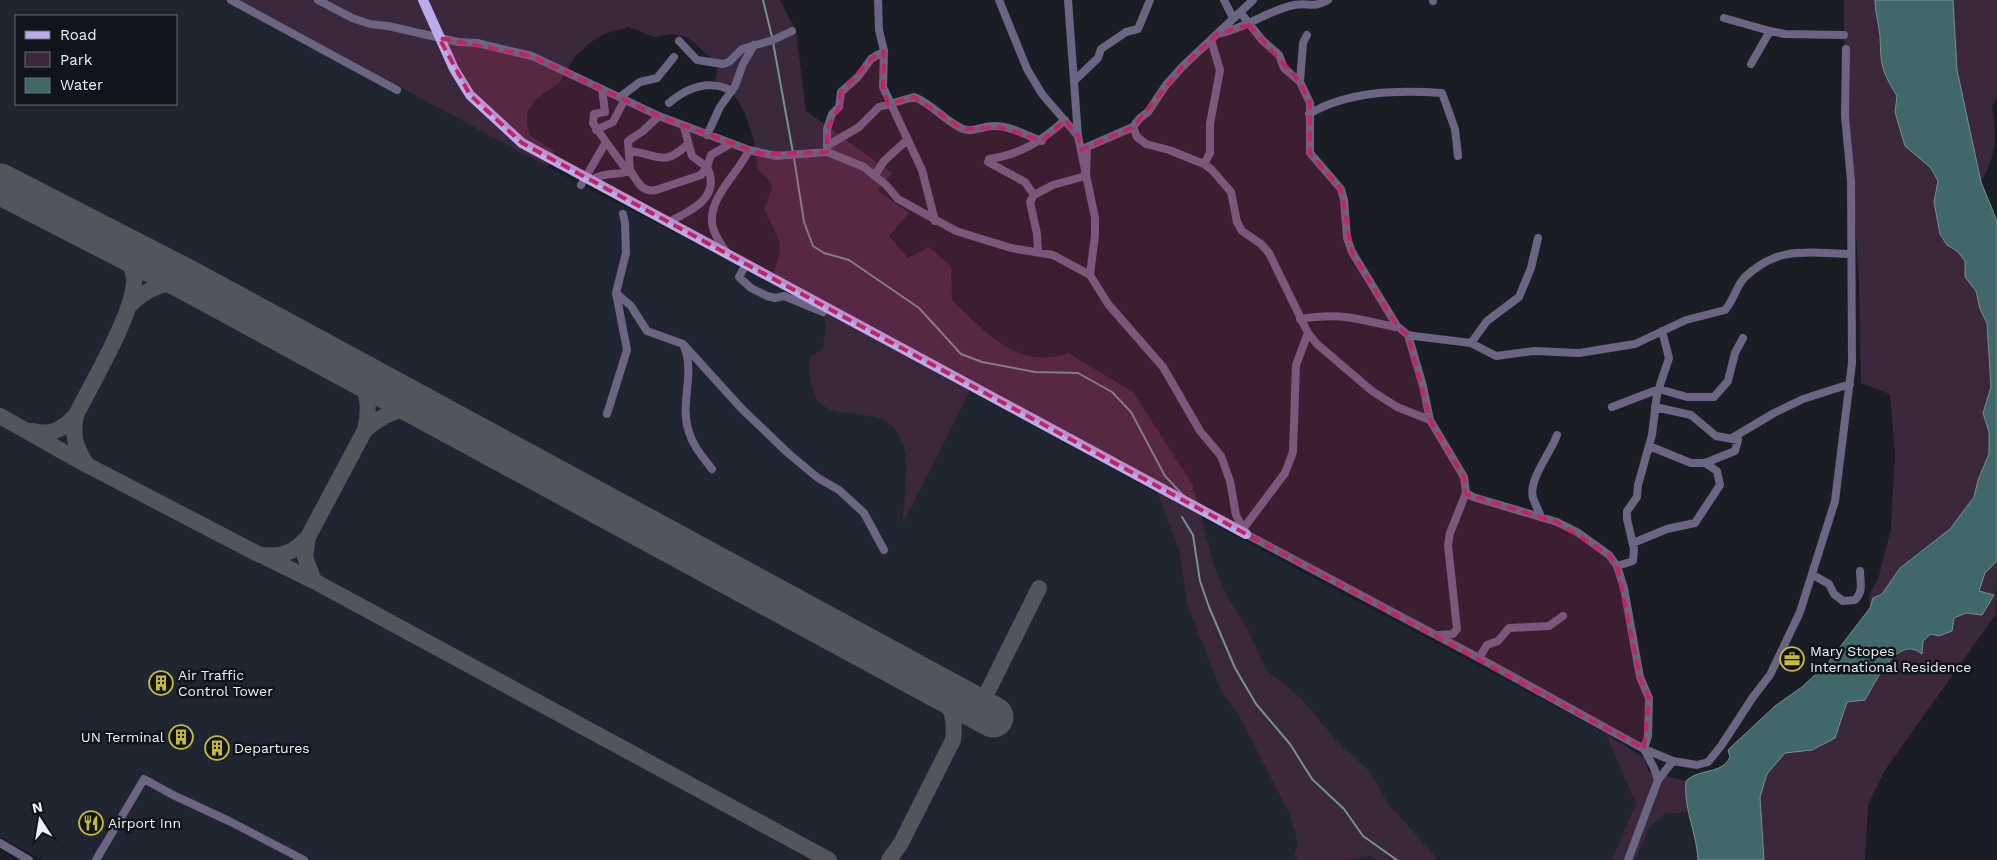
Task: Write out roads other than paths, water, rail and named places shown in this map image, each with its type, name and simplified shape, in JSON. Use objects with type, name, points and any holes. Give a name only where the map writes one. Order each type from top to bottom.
[{"type":"main road","points":[[423,0],[454,69],[470,94],[522,143],[587,180],[669,222],[1245,532]]},
{"type":"street","points":[[230,0],[397,90]]},
{"type":"street","points":[[318,0],[352,18],[370,24],[518,51],[548,62],[684,127],[749,150],[776,156],[827,149],[859,127],[879,107],[914,96],[934,107],[963,129],[970,131],[993,126],[1001,127],[1042,141]]},
{"type":"street","points":[[878,0],[879,30],[884,51],[883,87],[922,170],[934,221]]},
{"type":"street","points":[[999,0],[1027,68],[1042,94],[1078,136]]},
{"type":"street","points":[[1068,0],[1078,136],[1095,218],[1090,275]]},
{"type":"street","points":[[1075,80],[1098,58],[1101,49],[1126,32],[1138,29],[1150,0]]},
{"type":"street","points":[[1224,0],[1233,18]]},
{"type":"street","points":[[1086,174],[1087,147],[1133,127],[1148,112],[1182,67],[1253,0]]},
{"type":"street","points":[[1214,37],[1249,25],[1276,9],[1300,4],[1317,6],[1328,0]]},
{"type":"street","points":[[1240,12],[1249,25],[1257,31],[1262,40],[1280,54],[1284,68],[1300,82],[1310,102],[1310,154],[1341,189],[1344,200],[1347,238],[1352,252],[1397,326],[1408,335],[1437,341],[1471,343],[1496,356],[1534,351],[1579,353],[1635,344],[1703,314],[1725,310],[1746,276],[1774,256],[1803,251],[1850,254]]},
{"type":"street","points":[[1724,18],[1785,34],[1844,35]]},
{"type":"street","points":[[680,41],[698,60],[723,64],[729,62],[742,49],[773,40],[792,31]]},
{"type":"street","points":[[1751,64],[1770,31]]},
{"type":"street","points":[[1300,82],[1303,43],[1307,35]]},
{"type":"street","points":[[1204,164],[1210,154],[1210,124],[1220,70],[1214,37]]},
{"type":"street","points":[[707,135],[754,45]]},
{"type":"street","points":[[827,149],[875,175],[898,199],[934,221],[956,231],[991,242],[1053,254],[1090,275],[1108,304],[1163,367],[1200,431],[1221,456],[1230,481],[1234,508],[1245,532],[1437,635],[1644,750],[1673,761],[1696,765],[1704,764],[1722,746],[1770,675],[1800,612],[1813,575],[1822,535],[1835,501],[1842,429],[1850,384],[1851,181],[1845,116],[1846,49]]},
{"type":"street","points":[[827,149],[827,129],[832,114],[839,107],[841,92],[858,77],[871,59],[884,51]]},
{"type":"street","points":[[596,130],[613,122],[623,98],[640,82],[657,78],[674,57]]},
{"type":"street","points":[[669,103],[682,92],[700,86],[718,84],[732,90]]},
{"type":"street","points":[[602,89],[606,108],[605,112],[594,114],[593,123],[596,130],[642,188],[650,191],[672,183],[691,180],[701,175],[707,167],[711,154],[730,144]]},
{"type":"street","points":[[1309,114],[1326,104],[1351,96],[1421,92],[1442,93],[1455,129],[1458,156]]},
{"type":"street","points":[[629,171],[628,141],[644,131],[659,116]]},
{"type":"street","points":[[1034,195],[1025,182],[989,160],[1003,157],[1042,141],[1065,120]]},
{"type":"street","points":[[669,222],[697,208],[703,202],[710,183],[707,167],[692,156],[684,127]]},
{"type":"street","points":[[1133,127],[1137,137],[1146,144],[1156,145],[1204,164],[1212,170],[1231,192],[1237,222],[1242,231],[1261,244],[1269,253],[1300,319],[1317,344],[1372,391],[1397,407],[1430,420]]},
{"type":"street","points":[[875,175],[884,161],[907,140]]},
{"type":"street","points":[[587,180],[606,142]]},
{"type":"street","points":[[629,151],[662,159],[676,154],[688,144]]},
{"type":"street","points":[[727,254],[713,228],[711,218],[715,204],[743,163],[749,150]]},
{"type":"street","points":[[587,180],[605,173],[629,171]]},
{"type":"street","points":[[1038,251],[1037,234],[1030,202],[1034,195],[1053,185],[1086,174]]},
{"type":"street","points":[[607,414],[627,350],[616,293],[626,253],[623,214]]},
{"type":"street","points":[[1471,343],[1487,321],[1519,297],[1531,268],[1538,238]]},
{"type":"street","points":[[744,268],[739,277],[751,288],[775,298],[784,296],[823,312]]},
{"type":"street","points":[[616,293],[631,306],[646,331],[683,344],[742,409],[788,453],[818,478],[839,490],[864,513],[884,550]]},
{"type":"street","points":[[1300,319],[1329,314],[1397,326]]},
{"type":"street","points":[[1617,566],[1632,561],[1633,543],[1627,511],[1637,498],[1638,485],[1649,449],[1659,389],[1669,358],[1662,331]]},
{"type":"street","points":[[1245,532],[1284,473],[1293,452],[1296,365],[1308,333]]},
{"type":"street","points":[[1408,335],[1423,386],[1430,420],[1464,477],[1466,492],[1450,533],[1448,545],[1457,629],[1453,634],[1437,635]]},
{"type":"street","points":[[1612,407],[1659,389],[1687,397],[1714,397],[1728,381],[1743,338]]},
{"type":"street","points":[[683,344],[688,365],[686,418],[688,430],[697,450],[712,469]]},
{"type":"street","points":[[1732,438],[1774,412],[1796,402],[1850,384]]},
{"type":"street","points":[[1649,449],[1654,448],[1690,463],[1705,463],[1735,451],[1738,440],[1716,436],[1691,415],[1656,407]]},
{"type":"street","points":[[1541,517],[1533,496],[1538,472],[1554,447],[1558,436]]},
{"type":"street","points":[[1633,543],[1667,530],[1695,523],[1720,485],[1717,471],[1705,463]]},
{"type":"street","points":[[1466,492],[1473,496],[1541,517],[1577,532],[1609,555],[1617,566],[1624,588],[1640,676],[1649,698],[1648,736],[1644,750],[1658,780]]},
{"type":"street","points":[[1813,575],[1829,584],[1834,594],[1843,601],[1856,600],[1862,585],[1860,571]]},
{"type":"street","points":[[1479,658],[1487,645],[1498,641],[1509,628],[1549,626],[1563,616]]},
{"type":"street","points":[[1628,860],[1658,780],[1673,761]]},
{"type":"street","points":[[96,860],[144,778],[173,795],[229,821],[304,860]]},
{"type":"street","points":[[0,843],[30,860]]},
{"type":"water","points":[[1875,0],[1953,0],[1957,70],[1981,182],[1997,221],[1997,561],[1985,573],[1979,591],[1994,595],[1982,615],[1966,613],[1954,618],[1952,631],[1939,636],[1931,634],[1923,641],[1922,654],[1911,649],[1897,654],[1884,668],[1865,700],[1847,702],[1835,738],[1812,750],[1785,753],[1767,774],[1760,797],[1764,860],[1698,860],[1686,801],[1686,781],[1697,774],[1722,767],[1730,757],[1728,750],[1775,706],[1802,687],[1827,664],[1870,608],[1873,598],[1882,594],[1900,568],[1950,529],[1974,497],[1978,480],[1989,454],[1989,432],[1983,413],[1991,387],[1987,323],[1980,309],[1976,291],[1965,277],[1965,261],[1957,251],[1947,245],[1940,234],[1934,202],[1938,181],[1931,168],[1905,146],[1895,112],[1897,96],[1883,67]]},
{"type":"waterway","points":[[763,0],[772,37]]},
{"type":"waterway","points":[[773,42],[793,153]]},
{"type":"waterway","points":[[794,158],[804,222],[813,246],[824,253],[849,260],[919,308],[961,354],[982,362],[1035,372],[1078,373],[1112,392],[1131,412],[1165,476],[1184,496]]},
{"type":"waterway","points":[[1182,517],[1193,535],[1200,581],[1209,607],[1235,668],[1256,704],[1290,744],[1312,779],[1344,809],[1363,836],[1397,860]]},
{"type":"place","name":"Mary Stopes International Residence","points":[[1792,659]]},
{"type":"place","name":"Air Traffic Control Tower","points":[[161,683]]},
{"type":"place","name":"UN Terminal","points":[[181,737]]},
{"type":"place","name":"Departures","points":[[217,748]]},
{"type":"place","name":"Airport Inn","points":[[91,823]]}]
